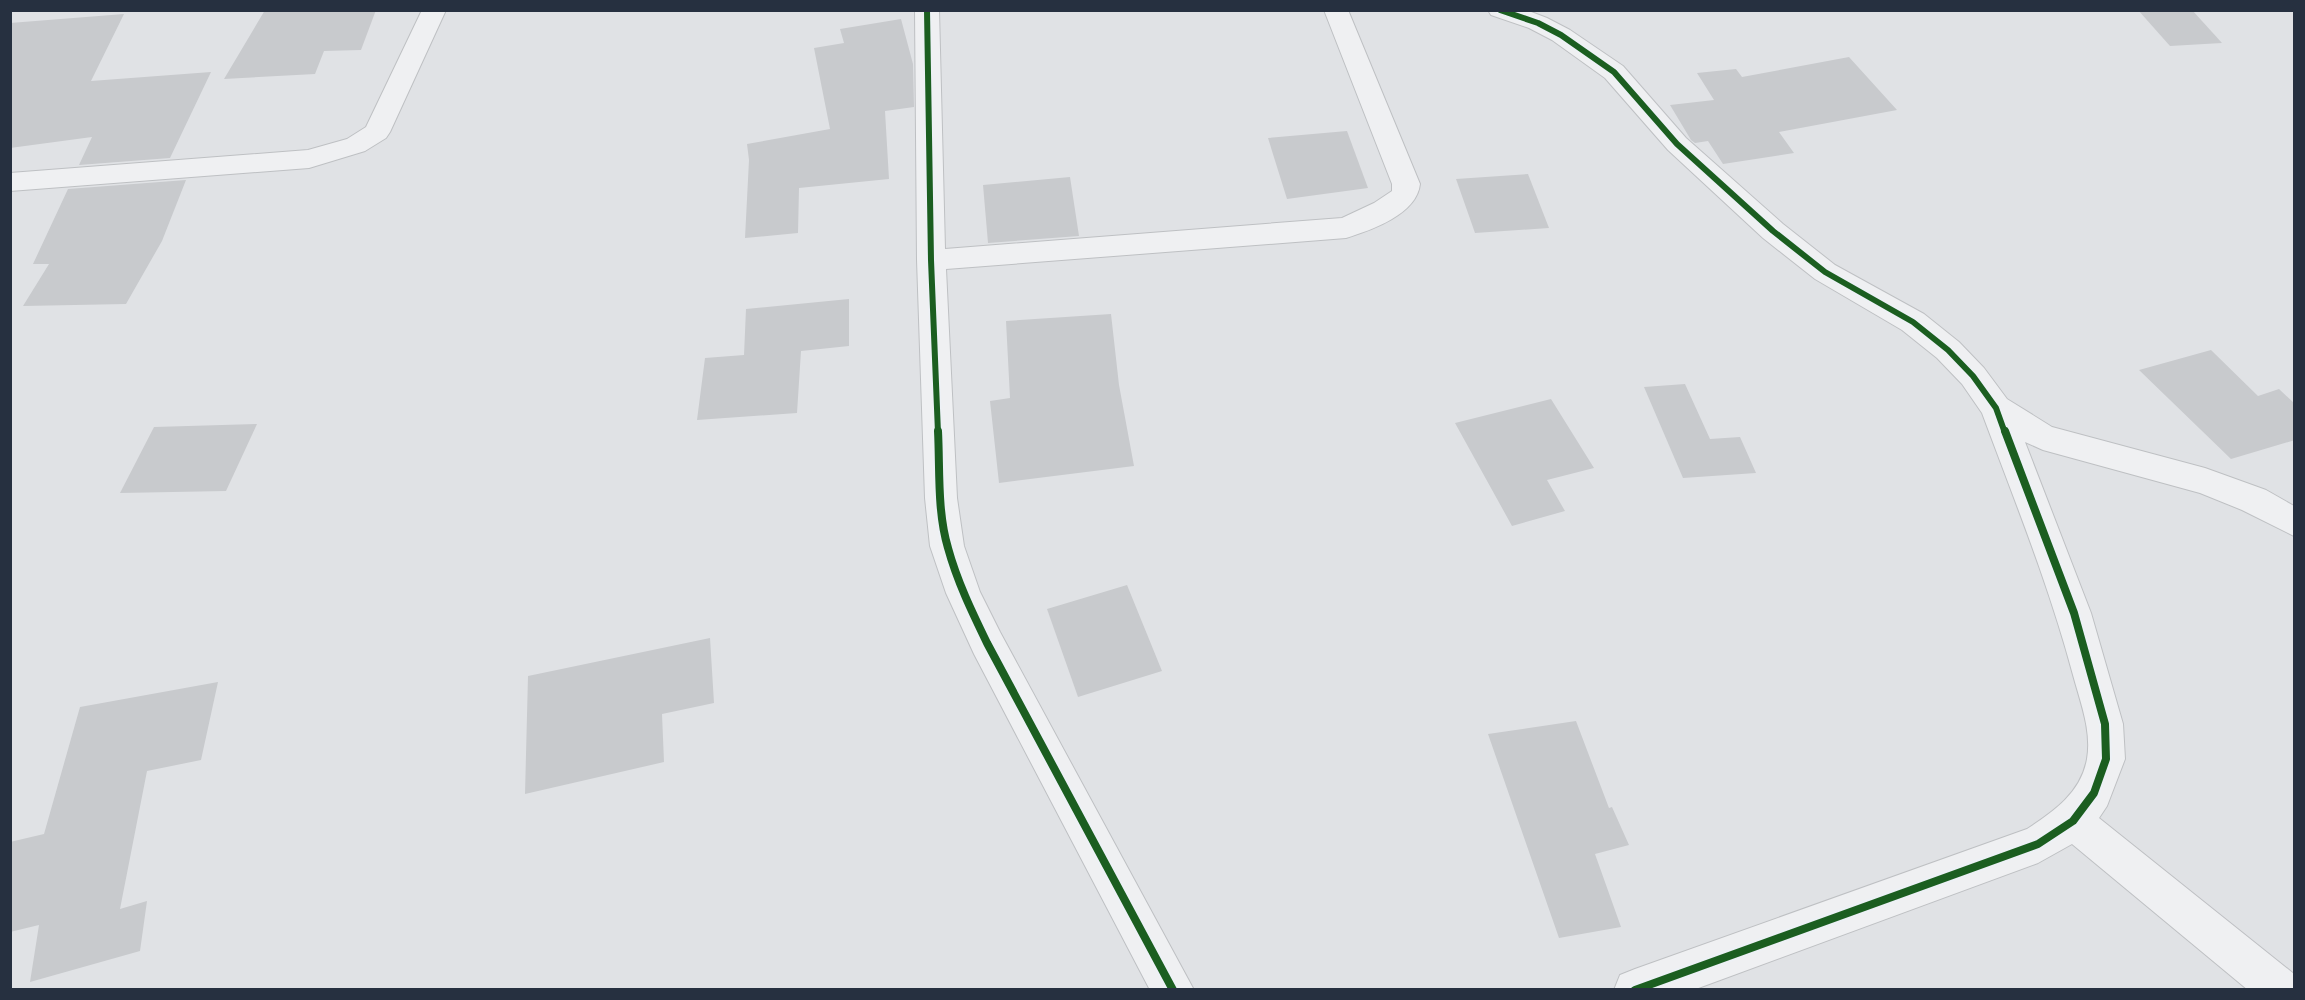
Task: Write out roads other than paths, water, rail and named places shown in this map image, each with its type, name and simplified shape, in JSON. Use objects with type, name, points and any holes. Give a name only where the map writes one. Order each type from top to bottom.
[{"type":"street","points":[[10,182],[309,159],[356,145],[377,132],[434,10]]},
{"type":"street","points":[[927,10],[931,260],[940,498],[947,546],[963,593],[987,643],[1173,990]]},
{"type":"street","points":[[931,260],[1346,228],[1391,206],[1405,195],[1406,184],[1336,10]]},
{"type":"street","points":[[1500,10],[1538,23],[1561,35],[1614,72],[1677,144],[1773,231],[1825,272],[1878,300],[1913,322],[1948,350],[1973,376],[1996,408],[2074,613],[2105,724],[2106,759],[2094,793],[2073,821],[2038,844],[1635,990]]},
{"type":"street","points":[[1996,408],[2043,437],[2205,481],[2254,500],[2295,522]]},
{"type":"street","points":[[2073,821],[2281,990]]}]
